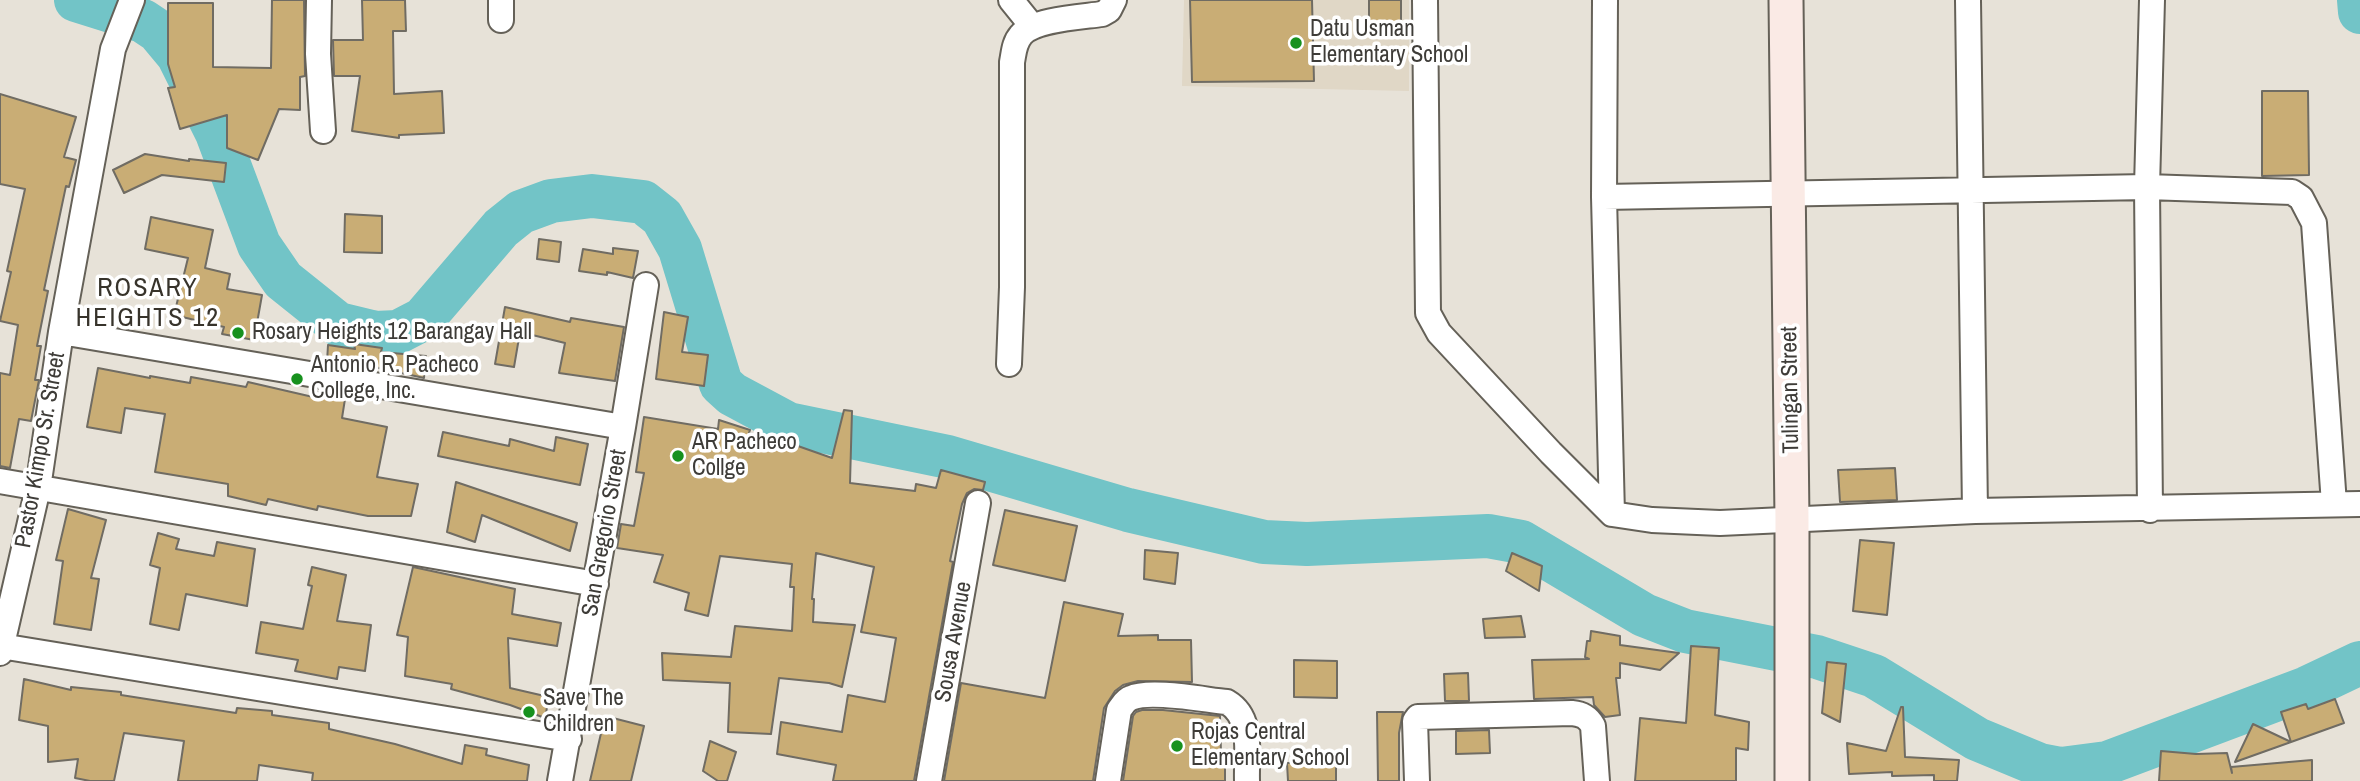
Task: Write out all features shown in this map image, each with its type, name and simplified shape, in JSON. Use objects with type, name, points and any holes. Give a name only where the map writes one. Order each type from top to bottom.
[{"type":"street","name":"Pastor Kimpo Sr. Street","points":[[1,649],[38,488],[61,332],[113,49],[132,0]]},
{"type":"street","points":[[319,0],[318,54],[323,131]]},
{"type":"street","points":[[1011,0],[1032,26]]},
{"type":"street","points":[[1009,364],[1012,287],[1012,62],[1015,43],[1022,33],[1032,26],[1102,14],[1109,10],[1114,0]]},
{"type":"street","points":[[1425,0],[1428,313],[1449,343],[1612,514],[1652,520],[1720,523],[1975,511],[2150,510],[2360,504]]},
{"type":"street","points":[[1605,0],[1604,197],[1612,514]]},
{"type":"street","name":"Tulingan Street","points":[[1786,0],[1792,781]]},
{"type":"street","points":[[1968,0],[1975,511]]},
{"type":"street","points":[[2150,510],[2147,187],[2152,0]]},
{"type":"street","points":[[1604,197],[2147,187],[2292,192],[2301,198],[2314,223],[2334,505]]},
{"type":"street","name":"San Gregorio Street","points":[[560,781],[646,285]]},
{"type":"street","points":[[61,332],[623,427]]},
{"type":"street","points":[[0,481],[596,584]]},
{"type":"street","name":"Sousa Avenue","points":[[929,781],[978,503]]},
{"type":"street","points":[[1,649],[569,739]]},
{"type":"street","points":[[1108,781],[1119,710],[1132,697],[1150,694],[1227,702],[1238,708],[1246,724],[1247,781]]},
{"type":"street","points":[[1417,781],[1415,721],[1418,717],[1572,713],[1580,714],[1593,726],[1597,781]]},
{"type":"shaded area","name":"Datu Usman Elementary School","points":[[1184,0],[1409,0],[1409,91],[1182,86]]},
{"type":"building","points":[[272,0],[304,0],[305,76],[300,77],[300,110],[279,109],[258,160],[227,148],[227,115],[180,129],[168,88],[175,87],[168,64],[168,3],[213,3],[213,67],[271,68]]},
{"type":"building","points":[[362,0],[405,0],[406,31],[393,31],[394,94],[442,91],[444,133],[399,135],[399,138],[352,131],[360,76],[334,76],[333,40],[363,40]]},
{"type":"building","points":[[1190,0],[1312,0],[1314,81],[1192,82]]},
{"type":"building","points":[[1369,0],[1401,0],[1401,27],[1369,27]]},
{"type":"building","points":[[2262,91],[2308,91],[2309,175],[2262,176]]},
{"type":"building","points":[[0,94],[76,117],[64,157],[76,160],[69,187],[66,186],[44,290],[48,291],[37,346],[41,346],[35,380],[39,380],[31,421],[19,419],[10,468],[0,466],[0,373],[10,375],[18,325],[0,321],[11,272],[7,271],[25,189],[0,184]]},
{"type":"building","points":[[145,154],[226,163],[224,182],[162,175],[124,193],[113,170]]},
{"type":"building","points":[[345,214],[382,216],[382,253],[344,252]]},
{"type":"building","points":[[151,217],[213,230],[205,268],[230,274],[227,289],[262,295],[254,340],[222,334],[224,327],[174,315],[188,258],[145,249]]},
{"type":"building","points":[[539,239],[561,242],[559,262],[537,259]]},
{"type":"building","points":[[613,248],[638,251],[633,278],[607,272],[607,275],[579,271],[583,249],[613,254]]},
{"type":"building","points":[[505,307],[570,322],[571,318],[624,327],[615,381],[559,373],[565,343],[520,332],[514,367],[495,364]]},
{"type":"building","points":[[664,312],[688,317],[682,352],[708,355],[704,386],[656,379]]},
{"type":"building","points":[[354,344],[382,348],[381,352],[426,356],[424,378],[370,366],[327,362],[328,345],[355,349]]},
{"type":"building","points":[[98,368],[190,383],[191,377],[246,387],[248,382],[313,397],[315,391],[323,391],[345,399],[342,418],[387,427],[377,477],[418,484],[411,516],[368,516],[318,506],[317,510],[268,499],[266,505],[228,496],[228,484],[155,472],[165,414],[125,408],[121,433],[87,427]]},
{"type":"building","points":[[844,410],[852,411],[850,483],[915,491],[916,484],[936,488],[941,470],[985,482],[983,490],[974,489],[967,493],[962,504],[914,781],[833,781],[836,765],[777,754],[781,722],[842,732],[848,695],[885,702],[896,638],[861,632],[874,567],[816,553],[813,622],[855,625],[842,687],[829,683],[779,678],[771,734],[728,732],[730,683],[663,680],[662,653],[731,657],[735,626],[792,631],[792,564],[720,556],[708,616],[685,610],[689,593],[654,582],[663,555],[617,548],[621,524],[634,526],[644,473],[636,472],[644,417],[718,429],[719,420],[750,430],[749,433],[832,458]]},
{"type":"building","points":[[443,432],[509,446],[510,439],[554,451],[556,437],[588,444],[580,485],[438,456]]},
{"type":"building","points":[[1895,468],[1897,500],[1840,502],[1838,470]]},
{"type":"building","points":[[456,482],[577,523],[570,551],[482,515],[475,542],[447,532]]},
{"type":"building","points":[[68,509],[106,520],[91,578],[99,579],[91,630],[54,624],[63,561],[56,560]]},
{"type":"building","points":[[1005,510],[1077,526],[1065,581],[993,565]]},
{"type":"building","points":[[158,533],[179,539],[176,549],[214,556],[217,542],[255,549],[247,606],[186,594],[179,630],[150,624],[160,568],[150,565]]},
{"type":"building","points":[[1860,540],[1894,543],[1887,615],[1853,611]]},
{"type":"building","points":[[1145,550],[1178,553],[1175,584],[1144,579]]},
{"type":"building","points":[[1512,553],[1542,566],[1539,591],[1506,571]]},
{"type":"building","points":[[312,567],[346,575],[337,621],[371,625],[365,671],[339,667],[337,679],[295,671],[298,660],[256,653],[261,622],[303,629],[312,586],[308,585]]},
{"type":"building","points":[[413,567],[515,589],[512,614],[561,623],[557,646],[508,638],[510,688],[549,697],[545,718],[510,705],[451,689],[452,684],[405,676],[408,637],[397,635]]},
{"type":"building","points":[[1064,602],[1123,614],[1118,636],[1158,635],[1158,640],[1191,640],[1192,682],[1138,681],[1123,685],[1115,691],[1104,708],[1093,781],[944,781],[961,683],[1045,698]]},
{"type":"building","points":[[1521,616],[1525,637],[1485,638],[1483,619]]},
{"type":"building","points":[[1591,631],[1620,636],[1620,645],[1679,653],[1660,670],[1620,663],[1620,678],[1616,678],[1620,715],[1605,717],[1594,705],[1593,697],[1534,699],[1532,660],[1589,659],[1585,657]]},
{"type":"building","points":[[1691,646],[1719,648],[1715,715],[1749,722],[1748,750],[1736,748],[1736,781],[1635,781],[1640,718],[1686,723]]},
{"type":"building","points":[[1294,660],[1337,661],[1337,698],[1294,697]]},
{"type":"building","points":[[1827,662],[1846,664],[1840,722],[1822,713]]},
{"type":"building","points":[[1468,673],[1469,701],[1445,701],[1444,674]]},
{"type":"building","points":[[24,679],[71,690],[71,687],[121,692],[121,695],[236,713],[237,708],[272,711],[272,715],[329,723],[329,729],[395,744],[462,764],[465,745],[487,749],[486,755],[529,765],[527,781],[312,781],[313,773],[259,765],[257,781],[178,781],[184,741],[124,733],[114,781],[75,778],[78,759],[48,762],[48,726],[19,720]]},
{"type":"building","points":[[2335,699],[2344,723],[2291,742],[2281,712],[2306,704],[2308,709]]},
{"type":"building","points":[[1901,707],[1905,757],[1959,760],[1957,781],[1934,781],[1934,775],[1892,776],[1892,772],[1849,774],[1847,743],[1886,751]]},
{"type":"building","name":"Rojas Central Elementary School","points":[[1142,710],[1220,716],[1221,753],[1225,753],[1225,781],[1123,781],[1133,716]]},
{"type":"building","points":[[1377,712],[1403,712],[1399,733],[1399,781],[1378,781]]},
{"type":"building","points":[[605,716],[644,726],[631,781],[590,781]]},
{"type":"building","points":[[2253,724],[2291,742],[2235,762]]},
{"type":"building","points":[[1489,730],[1490,753],[1456,754],[1456,731]]},
{"type":"building","points":[[710,741],[736,752],[727,781],[718,781],[703,771]]},
{"type":"building","points":[[2161,751],[2227,753],[2232,773],[2231,767],[2312,760],[2312,781],[2159,781]]},
{"type":"building","points":[[1336,762],[1336,781],[1288,781],[1287,763]]},
{"type":"waterway","points":[[76,0],[143,21],[158,31],[178,55],[217,133],[259,245],[283,280],[338,324],[375,333],[398,332],[423,319],[501,228],[521,212],[551,201],[592,196],[643,202],[662,217],[680,249],[721,384],[732,394],[788,424],[948,457],[1128,510],[1264,542],[1307,544],[1488,536],[1521,542],[1644,615],[1685,631],[1817,657],[1874,676],[1977,739],[2040,765],[2061,769],[2107,763],[2307,688],[2360,663]]},
{"type":"waterway","points":[[2359,0],[2360,12]]},
{"type":"place","name":"Datu Usman Elementary School","points":[[1296,43]]},
{"type":"place","name":"Rosary Heights 12 Barangay Hall","points":[[238,333]]},
{"type":"place","name":"Antonio R. Pacheco College, Inc.","points":[[297,379]]},
{"type":"place","name":"AR Pacheco Collge","points":[[678,456]]},
{"type":"place","name":"Save The Children","points":[[529,712]]},
{"type":"place","name":"Rojas Central Elementary School","points":[[1177,746]]},
{"type":"district","name":"ROSARY HEIGHTS 12","points":[[148,304]]}]
